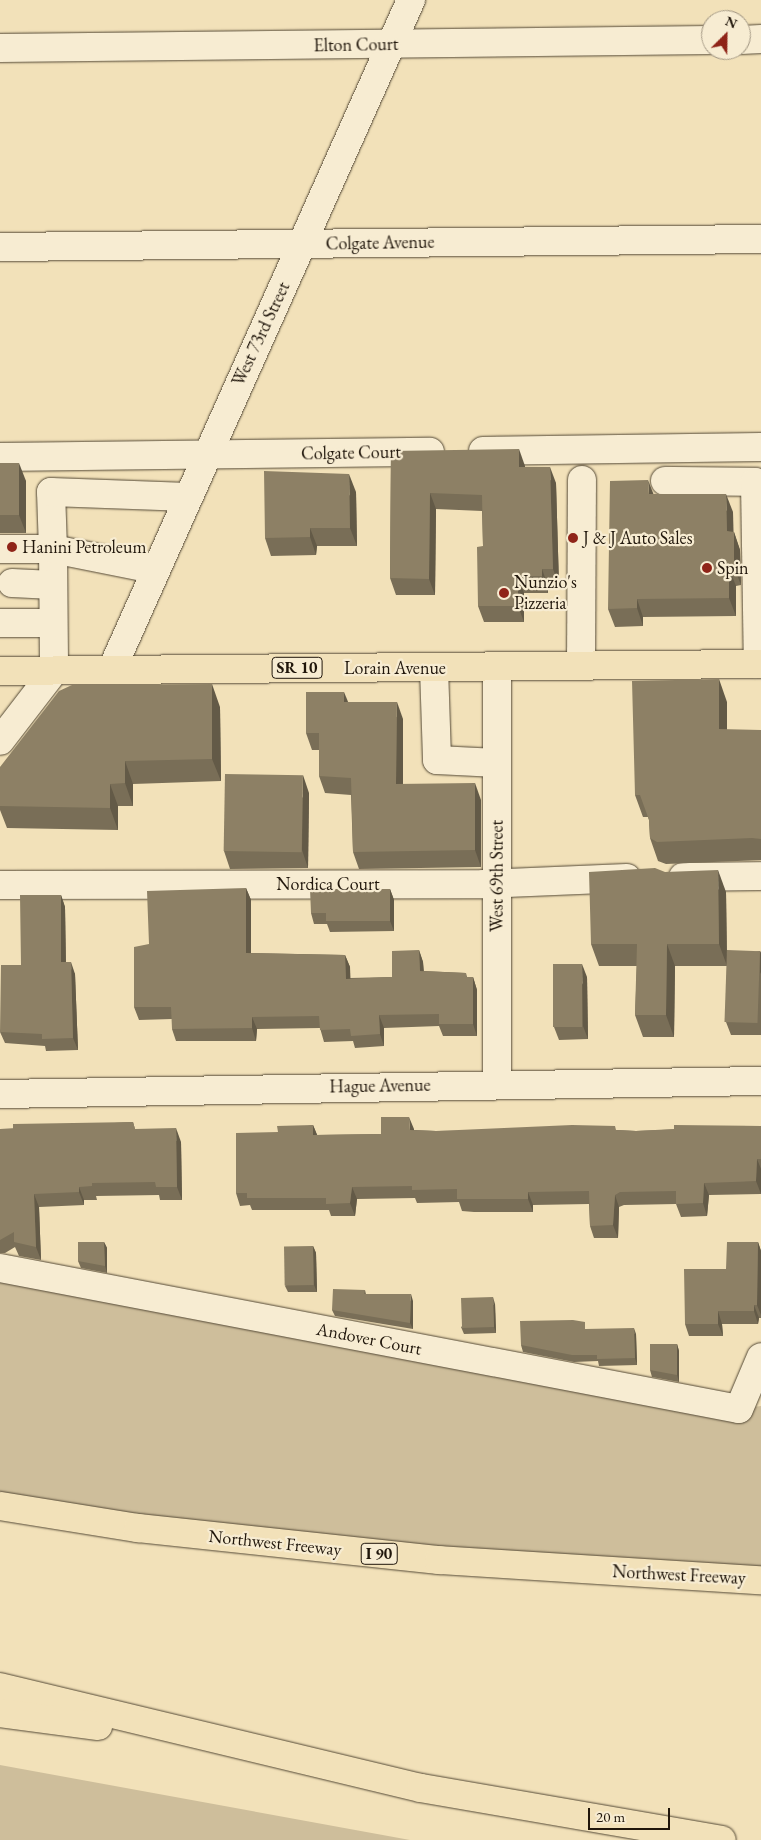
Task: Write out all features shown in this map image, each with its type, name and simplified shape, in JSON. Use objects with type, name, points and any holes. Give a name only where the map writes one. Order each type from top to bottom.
[{"type":"main road","name":"Lorain Avenue","points":[[0,671],[112,668],[496,668],[760,664]]},
{"type":"main road","name":"Northwest Freeway","points":[[0,1506],[138,1528],[439,1560],[761,1580]]},
{"type":"main road","points":[[0,1687],[421,1788],[722,1840]]},
{"type":"main road","points":[[0,1713],[257,1749]]},
{"type":"street","name":"West 73rd Street","points":[[112,668],[154,569],[303,244],[411,0]]},
{"type":"street","name":"Elton Court","points":[[0,48],[701,40]]},
{"type":"street","name":"Colgate Avenue","points":[[0,247],[761,239]]},
{"type":"street","name":"Colgate Court","points":[[0,457],[761,447]]},
{"type":"street","points":[[582,480],[582,666]]},
{"type":"street","points":[[665,481],[755,482],[760,664]]},
{"type":"street","points":[[0,741],[54,671],[51,492],[188,497]]},
{"type":"street","points":[[0,549],[53,549],[154,569]]},
{"type":"street","points":[[12,584],[53,585]]},
{"type":"street","points":[[0,623],[53,623]]},
{"type":"street","points":[[434,668],[437,760],[497,763]]},
{"type":"street","name":"West 69th Street","points":[[496,668],[497,1084]]},
{"type":"street","name":"Nordica Court","points":[[0,885],[497,884],[665,877],[761,876]]},
{"type":"street","name":"Hague Avenue","points":[[0,1094],[497,1084],[761,1081]]},
{"type":"street","name":"Andover Court","points":[[0,1268],[739,1409],[761,1357]]},
{"type":"shaded area","points":[[0,1268],[739,1409],[761,1406],[761,1580],[0,1506]]},
{"type":"shaded area","points":[[0,1765],[410,1840],[0,1840]]},
{"type":"building","points":[[519,449],[519,467],[550,467],[553,569],[542,569],[542,576],[518,576],[518,606],[478,606],[477,547],[483,546],[482,495],[430,493],[429,579],[390,578],[391,451]]},
{"type":"building","points":[[0,463],[19,463],[19,515],[0,515]]},
{"type":"building","points":[[264,471],[349,474],[350,528],[310,528],[310,537],[265,538]]},
{"type":"building","points":[[648,480],[649,494],[726,494],[727,531],[734,532],[734,567],[729,568],[729,598],[637,599],[637,608],[608,609],[610,481]]},
{"type":"building","points":[[719,679],[719,729],[761,730],[761,839],[657,842],[650,838],[649,820],[640,795],[635,795],[632,681]]},
{"type":"building","points":[[212,684],[212,759],[125,761],[125,783],[110,784],[110,808],[0,806],[0,767],[59,691],[72,685]]},
{"type":"building","points":[[306,692],[344,692],[344,702],[397,702],[396,784],[475,783],[475,850],[353,852],[351,778],[319,776],[319,733],[306,733]]},
{"type":"building","points":[[225,774],[303,775],[302,852],[224,851]]},
{"type":"building","points":[[655,868],[665,872],[718,870],[719,944],[667,944],[666,1015],[635,1015],[637,944],[591,944],[589,872]]},
{"type":"building","points":[[246,888],[246,953],[345,955],[346,979],[392,977],[392,951],[419,950],[420,971],[466,973],[466,977],[473,977],[473,1024],[439,1024],[439,1014],[379,1015],[380,1034],[351,1036],[350,1029],[320,1030],[319,1016],[252,1017],[252,1028],[172,1029],[171,1007],[134,1007],[134,947],[149,944],[147,891]]},
{"type":"building","points":[[310,889],[390,889],[390,921],[326,921],[326,913],[311,913]]},
{"type":"building","points":[[20,895],[61,895],[61,962],[71,962],[73,1038],[42,1039],[42,1034],[0,1032],[1,965],[21,965]]},
{"type":"building","points":[[727,950],[760,951],[757,1023],[724,1022]]},
{"type":"building","points":[[553,964],[582,964],[582,1027],[553,1027]]},
{"type":"building","points":[[381,1117],[409,1117],[410,1130],[436,1131],[572,1125],[615,1126],[616,1130],[636,1131],[674,1129],[674,1125],[761,1126],[761,1159],[757,1159],[756,1181],[704,1183],[703,1203],[676,1204],[676,1191],[620,1192],[615,1195],[613,1225],[590,1226],[589,1191],[528,1192],[528,1199],[457,1199],[457,1189],[412,1190],[412,1186],[352,1187],[350,1203],[326,1204],[326,1198],[247,1198],[247,1193],[236,1193],[236,1133],[278,1132],[277,1126],[313,1125],[313,1135],[381,1134]]},
{"type":"building","points":[[133,1122],[135,1129],[176,1128],[177,1187],[156,1187],[155,1182],[92,1183],[92,1186],[79,1187],[79,1192],[34,1194],[36,1247],[14,1242],[14,1232],[0,1240],[0,1129],[13,1129],[13,1124]]},
{"type":"building","points":[[78,1242],[104,1242],[105,1266],[78,1261]]},
{"type":"building","points":[[727,1242],[758,1242],[757,1305],[754,1305],[754,1311],[718,1311],[718,1324],[685,1324],[684,1269],[726,1269]]},
{"type":"building","points":[[313,1246],[314,1285],[285,1286],[284,1247]]},
{"type":"building","points":[[333,1289],[365,1290],[364,1294],[411,1294],[410,1323],[332,1310]]},
{"type":"building","points":[[493,1297],[494,1327],[462,1328],[461,1298]]},
{"type":"building","points":[[573,1320],[585,1322],[585,1329],[634,1328],[635,1358],[597,1359],[597,1355],[572,1355],[521,1345],[520,1321]]},
{"type":"building","points":[[650,1344],[677,1344],[677,1375],[650,1370]]},
{"type":"place","name":"J & J Auto Sales","points":[[573,538]]},
{"type":"place","name":"Hanini Petroleum","points":[[12,547]]},
{"type":"place","name":"Spin","points":[[707,568]]},
{"type":"place","name":"Nunzio's Pizzeria","points":[[504,593]]}]
